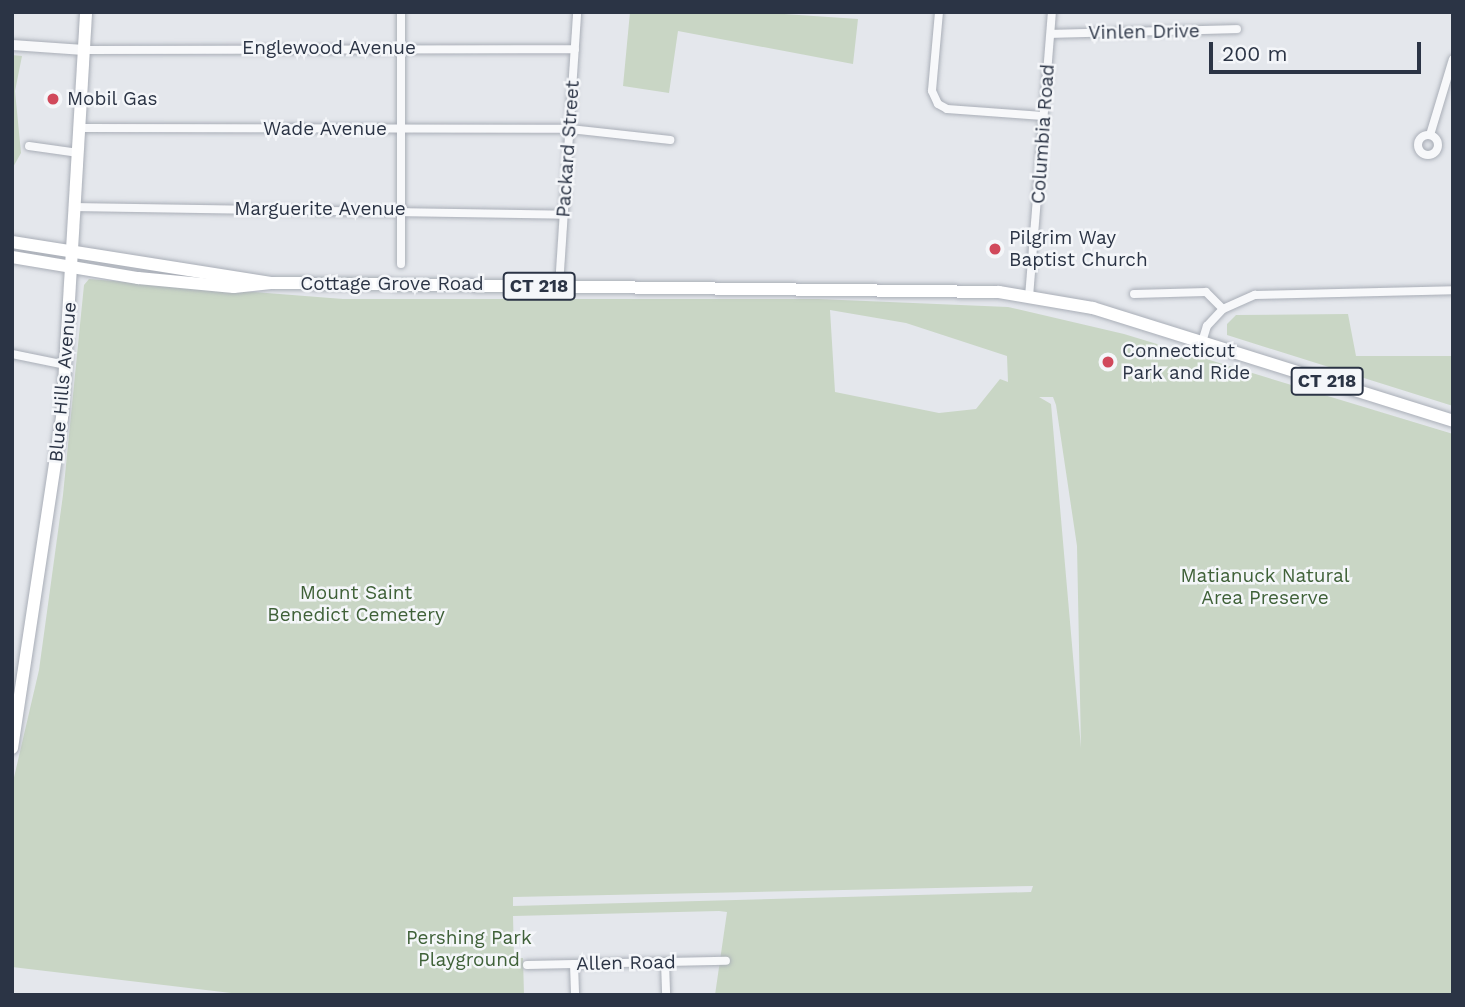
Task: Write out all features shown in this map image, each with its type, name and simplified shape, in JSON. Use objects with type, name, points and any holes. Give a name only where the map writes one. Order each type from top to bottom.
[{"type":"main road","name":"Blue Hills Avenue","points":[[12,748],[43,553],[66,365],[86,12]]},
{"type":"main road","name":"Cottage Grove Road","points":[[12,242],[271,283],[962,289],[1029,296]]},
{"type":"main road","name":"Cottage Grove Road","points":[[12,257],[187,284],[256,287],[271,283]]},
{"type":"main road","name":"CT 218","points":[[1029,296],[1093,309],[1453,421]]},
{"type":"street","points":[[401,12],[401,264]]},
{"type":"street","name":"Packard Street","points":[[559,286],[578,12]]},
{"type":"street","points":[[939,12],[932,92],[938,104],[947,109],[1043,116]]},
{"type":"street","name":"Columbia Road","points":[[1029,296],[1052,12]]},
{"type":"street","name":"Vinlen Drive","points":[[1051,34],[1237,29]]},
{"type":"street","points":[[12,45],[84,50]]},
{"type":"street","name":"Englewood Avenue","points":[[84,50],[575,49]]},
{"type":"street","points":[[1430,135],[1453,59]]},
{"type":"street","name":"Wade Avenue","points":[[81,128],[570,129],[670,140]]},
{"type":"street","points":[[29,146],[79,153]]},
{"type":"street","name":"Marguerite Avenue","points":[[76,207],[400,209],[564,215]]},
{"type":"street","points":[[1202,342],[1206,326],[1223,309],[1243,298],[1267,294],[1453,290]]},
{"type":"street","points":[[1134,295],[1206,292],[1223,309]]},
{"type":"street","points":[[12,354],[66,365]]},
{"type":"street","name":"Allen Road","points":[[527,965],[726,961]]},
{"type":"street","points":[[665,962],[666,995]]},
{"type":"street","points":[[574,964],[575,995]]},
{"type":"green space","points":[[630,12],[755,12],[858,19],[853,64],[678,31],[669,93],[623,86]]},
{"type":"green space","points":[[12,55],[22,56],[15,91],[21,153],[12,169]]},
{"type":"green space","name":"Mount Saint Benedict Cemetery","points":[[89,279],[343,299],[818,299],[1008,307],[1124,334],[1453,434],[1453,995],[715,995],[727,912],[719,911],[513,916],[514,958],[523,958],[524,995],[248,995],[12,967],[12,786],[39,670],[63,495],[84,285]],"holes":[[[830,310],[906,323],[1007,356],[1008,382],[1000,379],[976,409],[939,413],[835,392]],[[1039,397],[1053,397],[1056,405],[1077,546],[1081,748],[1051,404]],[[1033,886],[1031,892],[513,906],[513,897]]]},
{"type":"green space","points":[[1348,314],[1356,356],[1453,356],[1453,406],[1227,335],[1227,324],[1236,315]]},
{"type":"place","name":"Mobil Gas","points":[[53,99]]},
{"type":"place","name":"Pilgrim Way Baptist Church","points":[[995,249]]},
{"type":"place","name":"Connecticut Park and Ride","points":[[1108,362]]},
{"type":"park label","name":"Matianuck Natural Area Preserve","points":[[1265,587]]},
{"type":"park label","name":"Pershing Park Playground","points":[[469,949]]}]
